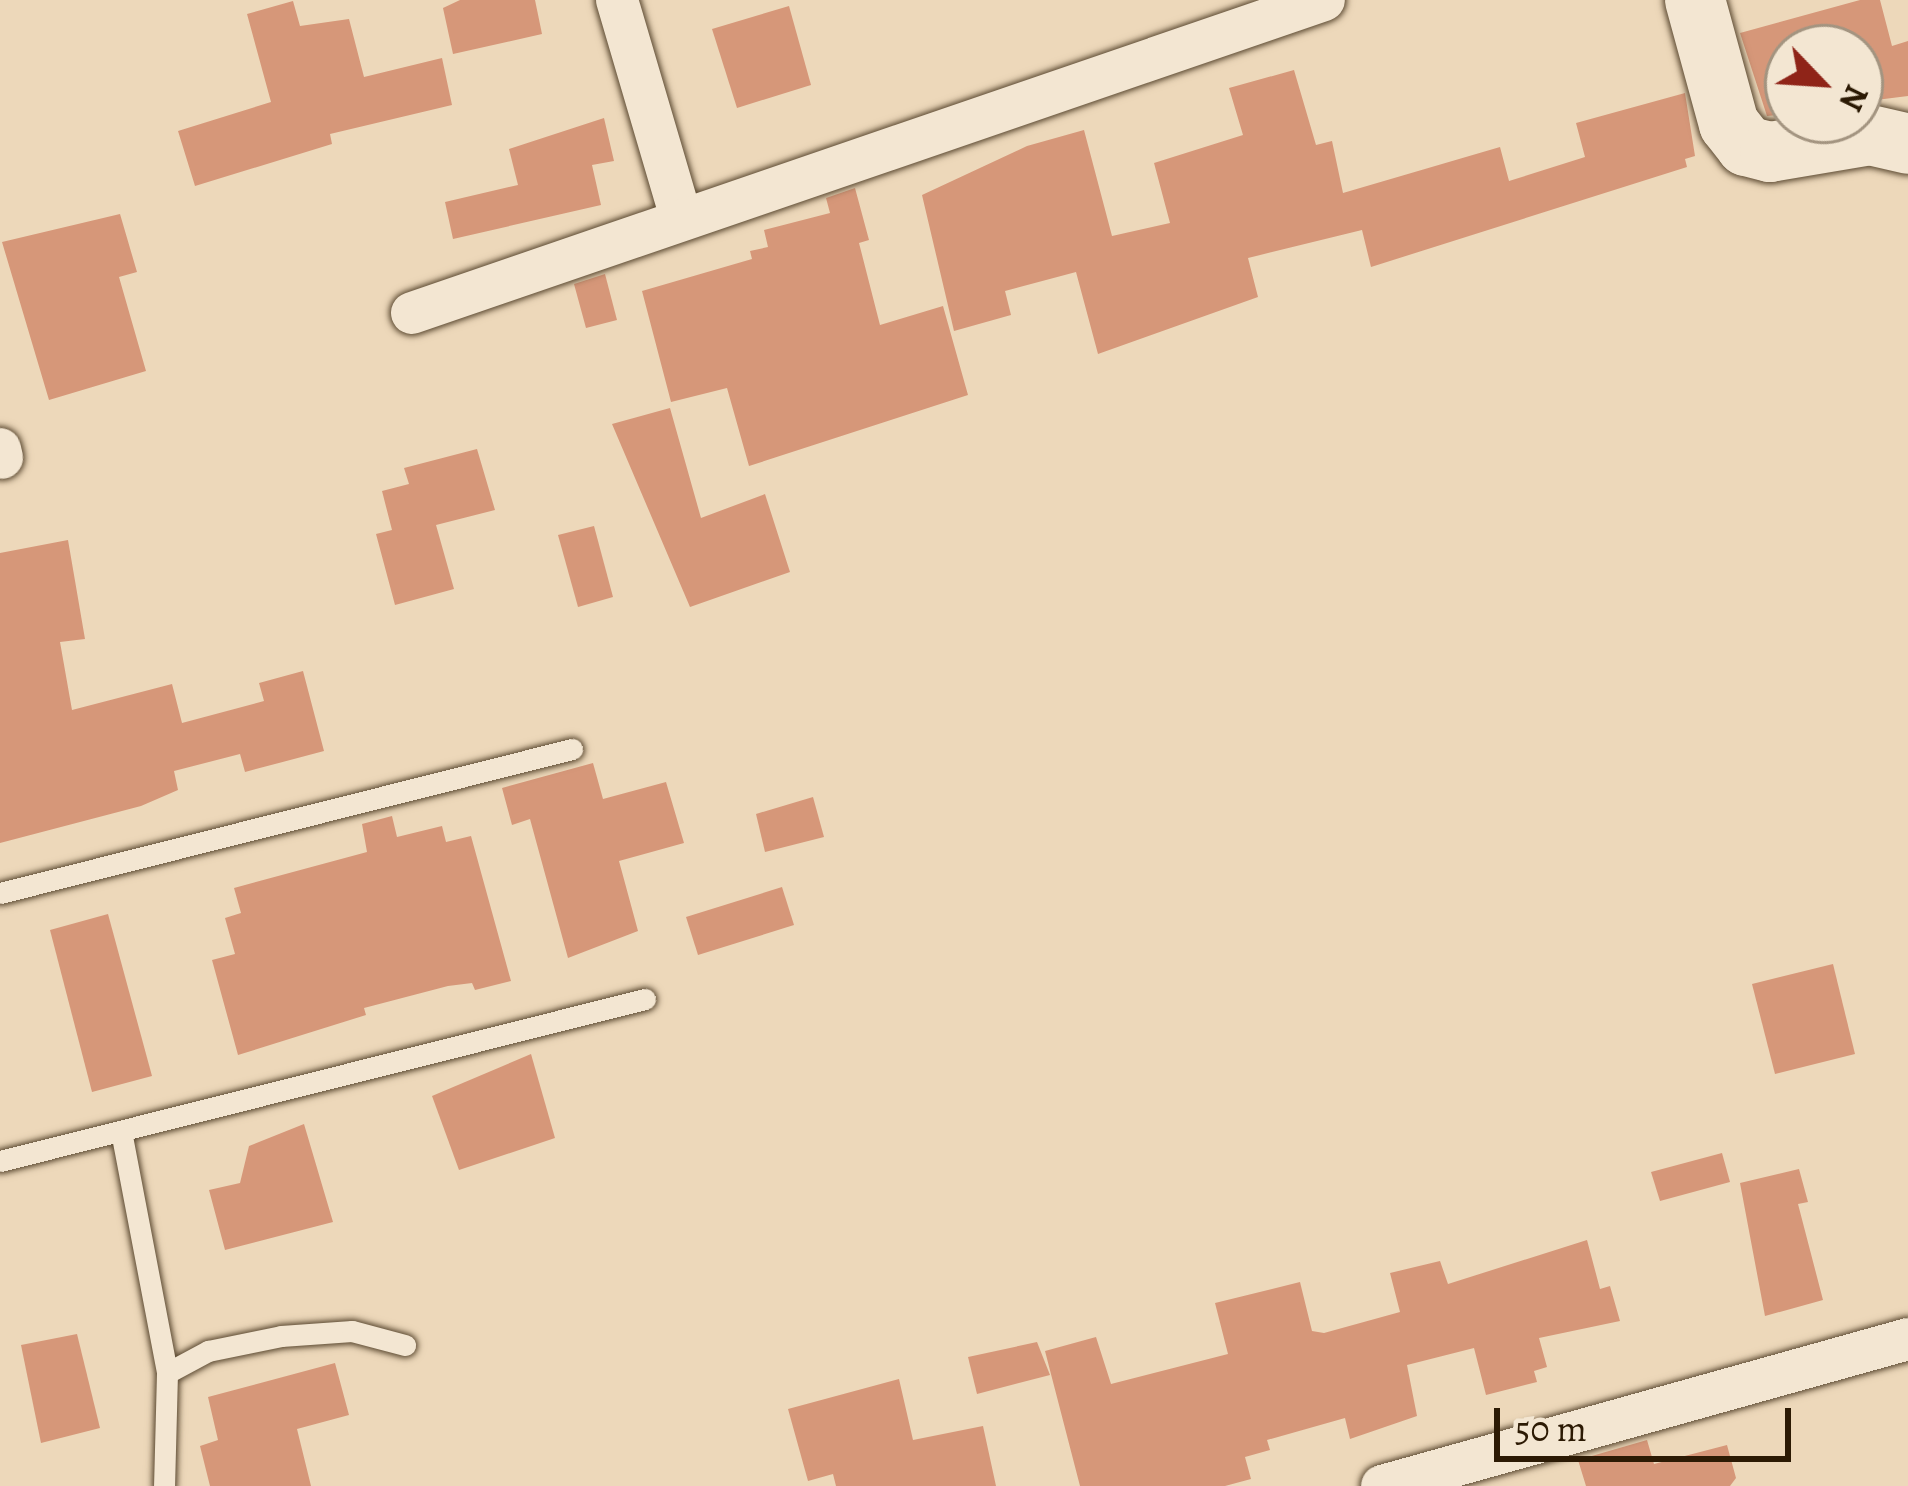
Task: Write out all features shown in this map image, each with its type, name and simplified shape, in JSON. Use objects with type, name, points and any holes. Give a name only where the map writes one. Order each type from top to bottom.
[{"type":"street","points":[[617,0],[681,218]]},
{"type":"street","points":[[412,313],[1324,0]]},
{"type":"street","points":[[1695,0],[1729,124],[1747,146],[1770,152],[1870,135],[1908,144]]},
{"type":"street","points":[[1382,1486],[1908,1339]]},
{"type":"lane","points":[[0,892],[572,749]]},
{"type":"lane","points":[[0,1161],[646,999]]},
{"type":"lane","points":[[121,1131],[166,1373],[164,1486]]},
{"type":"lane","points":[[166,1373],[208,1351],[281,1336],[352,1331],[405,1346]]},
{"type":"building","points":[[460,0],[535,0],[542,34],[453,54],[443,8]]},
{"type":"building","points":[[1860,0],[1880,0],[1892,46],[1908,41],[1908,96],[1884,99],[1884,24],[1773,24]]},
{"type":"building","points":[[293,1],[300,26],[349,19],[364,77],[442,58],[452,105],[330,134],[332,144],[195,186],[178,131],[271,102],[247,14]]},
{"type":"building","points":[[789,6],[811,85],[737,108],[712,29]]},
{"type":"building","points":[[1764,26],[1764,107],[1740,33]]},
{"type":"building","points":[[1294,70],[1316,145],[1332,141],[1343,193],[1500,147],[1509,181],[1585,157],[1576,123],[1685,93],[1695,156],[1685,159],[1687,167],[1371,267],[1362,230],[1248,258],[1258,297],[1098,354],[1076,272],[1005,291],[1011,315],[954,331],[922,195],[1027,146],[1084,130],[1112,236],[1170,223],[1154,163],[1243,135],[1229,88]]},
{"type":"building","points":[[604,118],[614,161],[592,165],[601,205],[453,239],[445,202],[518,185],[509,149]]},
{"type":"building","points":[[855,188],[869,240],[859,243],[880,325],[943,306],[968,395],[749,466],[727,388],[671,402],[642,291],[752,259],[750,251],[768,247],[764,230],[830,213],[826,198]]},
{"type":"building","points":[[120,214],[137,272],[119,277],[146,371],[49,400],[2,242]]},
{"type":"building","points":[[605,274],[617,320],[586,328],[574,284]]},
{"type":"building","points":[[670,408],[701,518],[765,494],[790,572],[690,607],[612,424]]},
{"type":"building","points":[[477,449],[495,510],[436,525],[454,589],[395,605],[376,534],[392,530],[382,491],[409,484],[404,468]]},
{"type":"building","points":[[594,526],[613,597],[578,607],[558,535]]},
{"type":"building","points":[[68,540],[85,639],[60,642],[72,710],[172,684],[182,723],[264,701],[259,683],[303,671],[324,751],[245,772],[240,754],[174,771],[178,790],[141,806],[0,843],[0,553]]},
{"type":"building","points":[[593,763],[603,799],[666,782],[684,843],[619,861],[638,931],[568,958],[530,819],[512,825],[502,788]]},
{"type":"building","points":[[813,797],[824,837],[765,852],[756,814]]},
{"type":"building","points":[[392,816],[397,837],[442,826],[446,842],[471,836],[511,981],[475,990],[472,983],[448,986],[364,1008],[366,1015],[238,1055],[212,960],[235,954],[225,918],[241,913],[234,888],[367,852],[362,824]]},
{"type":"building","points":[[782,887],[794,925],[698,955],[686,917]]},
{"type":"building","points":[[108,914],[152,1076],[92,1092],[50,930]]},
{"type":"building","points":[[1833,964],[1855,1054],[1775,1074],[1752,984]]},
{"type":"building","points":[[531,1054],[555,1138],[459,1170],[432,1096]]},
{"type":"building","points":[[304,1124],[333,1222],[225,1250],[209,1190],[240,1183],[249,1146]]},
{"type":"building","points":[[1722,1153],[1730,1182],[1660,1201],[1651,1172]]},
{"type":"building","points":[[1799,1169],[1808,1202],[1798,1204],[1823,1300],[1765,1316],[1740,1183]]},
{"type":"building","points":[[1587,1240],[1600,1289],[1610,1286],[1620,1321],[1539,1338],[1547,1367],[1534,1371],[1537,1382],[1486,1395],[1474,1348],[1407,1365],[1417,1416],[1350,1439],[1345,1418],[1267,1440],[1270,1450],[1245,1457],[1251,1479],[1225,1486],[1080,1486],[1045,1351],[1096,1337],[1111,1384],[1228,1354],[1215,1303],[1300,1282],[1312,1331],[1324,1333],[1400,1312],[1390,1273],[1440,1261],[1448,1284]]},
{"type":"building","points":[[77,1334],[100,1428],[41,1443],[21,1345]]},
{"type":"building","points":[[1037,1342],[1050,1375],[977,1394],[968,1357]]},
{"type":"building","points":[[335,1363],[349,1415],[297,1429],[311,1486],[210,1486],[200,1446],[218,1440],[208,1397]]},
{"type":"building","points":[[899,1379],[913,1440],[983,1426],[996,1486],[836,1486],[833,1474],[808,1481],[788,1409]]},
{"type":"building","points":[[1647,1440],[1654,1464],[1727,1445],[1736,1478],[1730,1486],[1586,1486],[1578,1460]]}]
